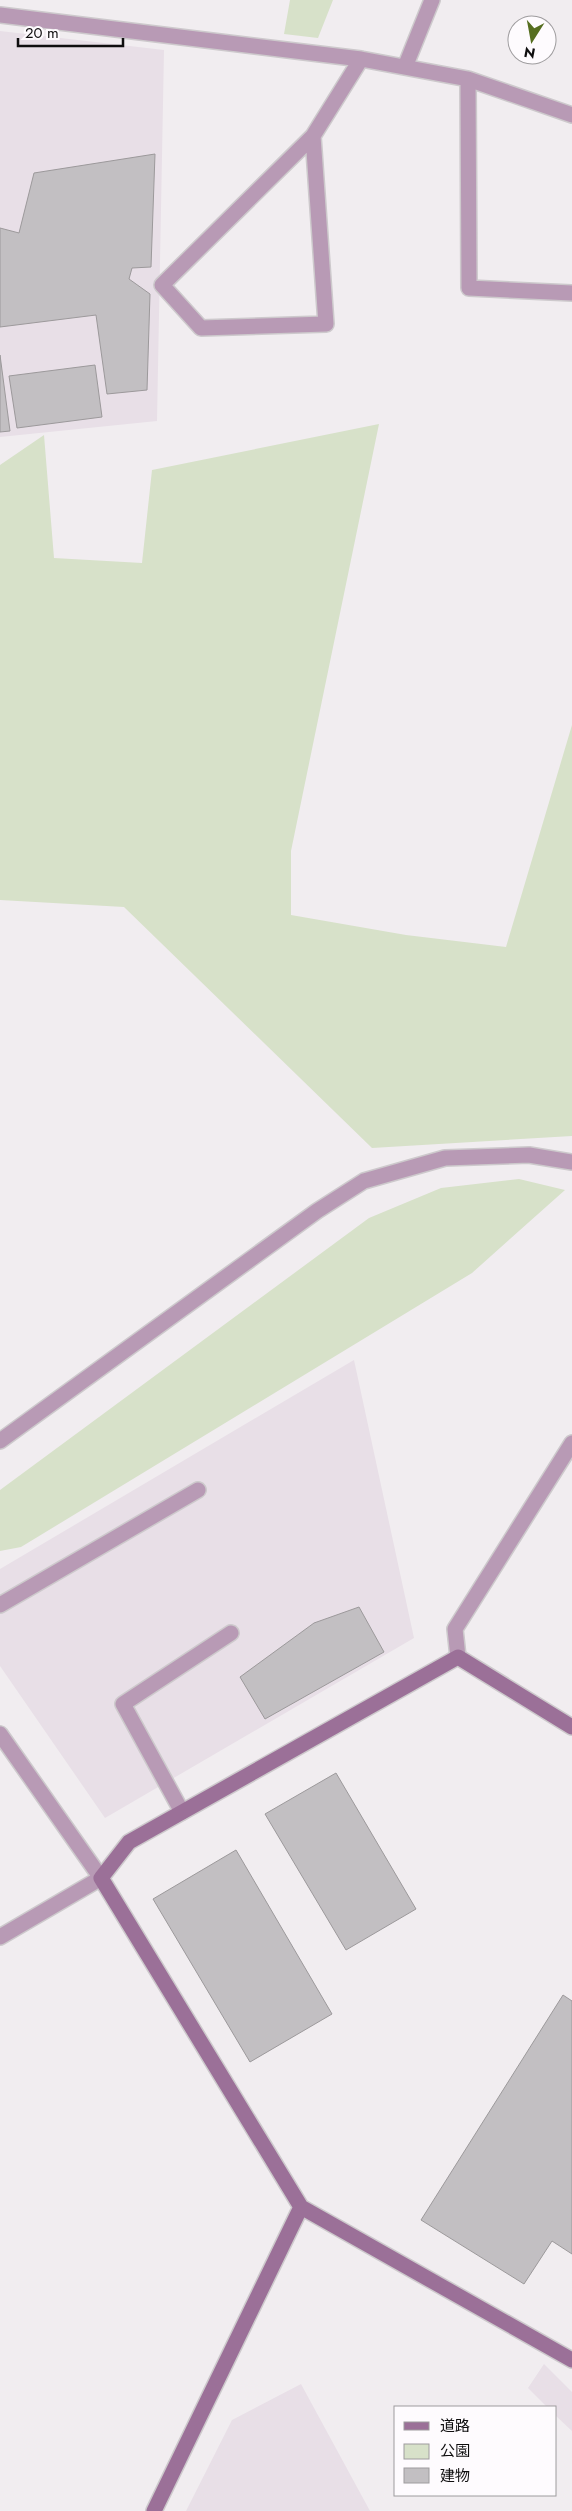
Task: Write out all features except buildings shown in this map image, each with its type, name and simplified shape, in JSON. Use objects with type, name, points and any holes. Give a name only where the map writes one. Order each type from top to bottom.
[{"type":"street","points":[[405,67],[432,0]]},
{"type":"street","points":[[0,15],[361,59],[468,79],[572,115]]},
{"type":"street","points":[[313,136],[326,324],[201,328],[162,285],[313,136],[361,59]]},
{"type":"street","points":[[468,79],[469,288],[572,293]]},
{"type":"street","points":[[0,1441],[316,1212],[364,1181],[445,1158],[529,1155],[572,1162]]},
{"type":"street","points":[[458,1657],[455,1629],[572,1443]]},
{"type":"street","points":[[0,1605],[198,1490]]},
{"type":"street","points":[[182,1812],[123,1704],[231,1633]]},
{"type":"street","points":[[458,1657],[572,1727]]},
{"type":"street","points":[[0,1937],[101,1878],[129,1842],[458,1657]]},
{"type":"street","points":[[0,1734],[101,1878],[301,2206],[572,2360]]},
{"type":"street","points":[[154,2511],[301,2206]]},
{"type":"shaded area","points":[[0,31],[164,50],[157,421],[0,437]]},
{"type":"shaded area","points":[[354,1360],[414,1638],[105,1818],[0,1666],[0,1569]]},
{"type":"shaded area","points":[[544,2364],[572,2392],[572,2431],[557,2417],[557,2406],[546,2406],[528,2388]]},
{"type":"shaded area","points":[[301,2384],[370,2511],[186,2511],[232,2420]]},
{"type":"green space","points":[[290,0],[333,0],[318,38],[284,34]]},
{"type":"green space","points":[[379,424],[291,851],[291,915],[406,935],[506,947],[572,725],[572,1136],[372,1148],[124,907],[0,900],[0,465],[44,435],[54,558],[142,563],[152,470]]},
{"type":"green space","points":[[519,1179],[565,1190],[472,1273],[21,1547],[0,1551],[0,1490],[369,1218],[441,1188]]}]
